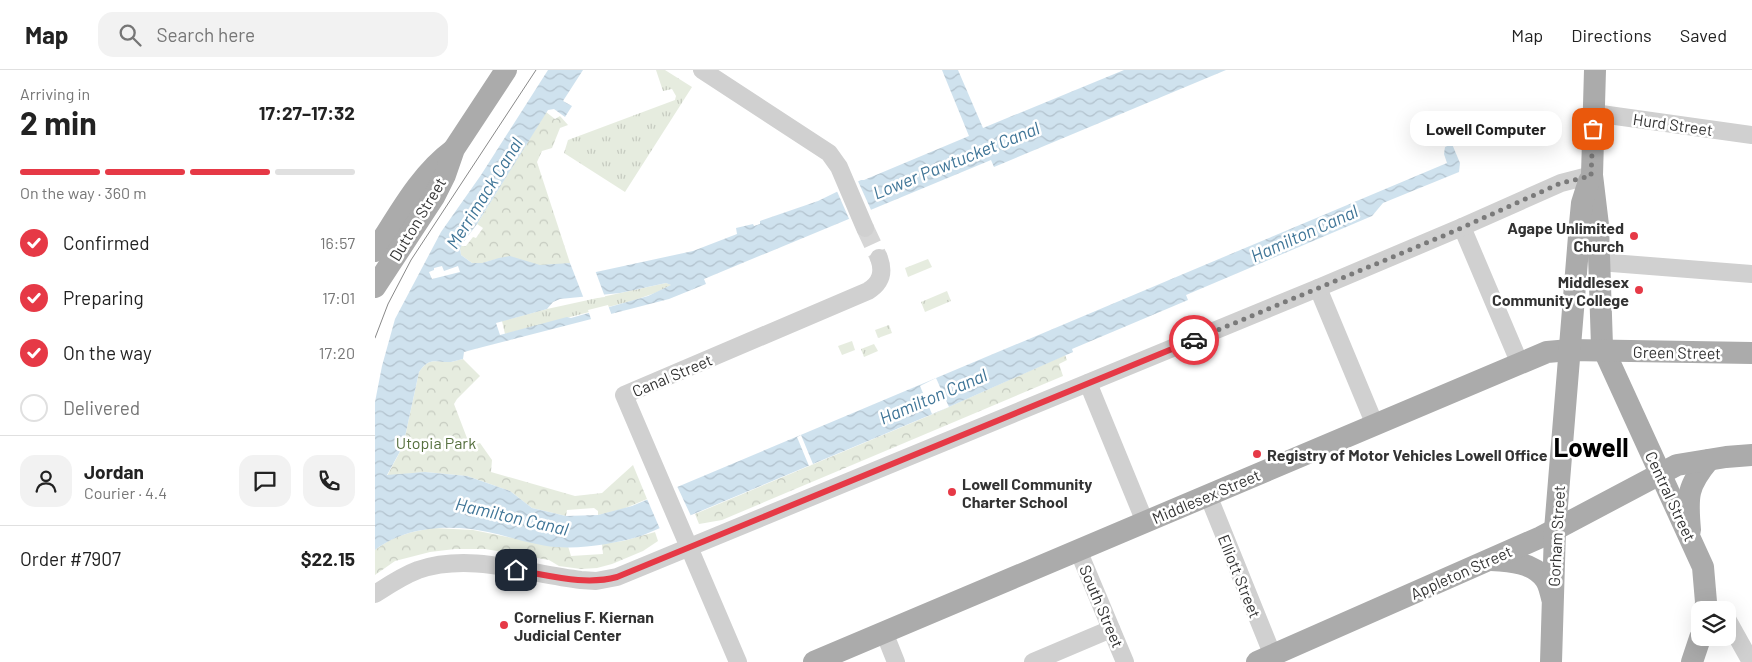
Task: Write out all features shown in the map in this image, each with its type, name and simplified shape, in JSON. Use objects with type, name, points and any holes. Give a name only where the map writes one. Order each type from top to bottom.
[{"type":"main road","name":"Dutton Street","points":[[375,287],[434,197],[445,175],[454,149],[506,70]]},
{"type":"main road","name":"Central Street","points":[[1595,70],[1591,176],[1598,219],[1600,337],[1603,351],[1703,567],[1708,601]]},
{"type":"main road","name":"Dutton Street","points":[[375,251],[424,177],[454,149]]},
{"type":"main road","name":"Central Street","points":[[1570,350],[1581,214],[1591,176]]},
{"type":"main road","name":"Gorham Street","points":[[1551,662],[1555,530],[1570,350]]},
{"type":"main road","name":"Middlesex Street","points":[[813,662],[1550,351],[1603,351]]},
{"type":"main road","name":"Green Street","points":[[1603,351],[1752,353]]},
{"type":"main road","name":"Appleton Street","points":[[1274,658],[1555,530],[1677,465],[1752,454]]},
{"type":"main road","points":[[1690,537],[1688,513],[1690,491],[1695,477],[1709,460]]},
{"type":"main road","points":[[1489,560],[1521,563],[1534,570],[1545,578],[1552,599]]},
{"type":"main road","points":[[1692,662],[1697,646]]},
{"type":"street","points":[[702,70],[822,147],[832,156],[864,225]]},
{"type":"street","name":"Hurd Street","points":[[1594,113],[1752,135]]},
{"type":"street","points":[[375,594],[412,572],[451,564],[484,564],[581,580],[609,579],[689,548],[1317,288],[1463,227],[1561,183],[1591,176]]},
{"type":"street","points":[[1463,227],[1520,364]]},
{"type":"street","name":"Canal Street","points":[[738,662],[624,395],[868,291],[877,285],[881,278],[879,258]]},
{"type":"street","points":[[1599,262],[1752,274]]},
{"type":"street","points":[[1317,288],[1375,425]]},
{"type":"street","points":[[1088,383],[1145,522]]},
{"type":"street","name":"Elliott Street","points":[[1208,495],[1274,658]]},
{"type":"street","name":"South Street","points":[[1078,550],[1125,662]]},
{"type":"street","points":[[1033,662],[1111,629]]},
{"type":"street","points":[[884,632],[896,662]]},
{"type":"street","points":[[1736,635],[1751,662]]},
{"type":"green space","points":[[656,70],[665,70],[692,87],[625,192],[564,153],[568,140],[675,100],[676,96],[672,89],[663,91]]},
{"type":"green space","points":[[546,112],[555,119],[560,116],[568,125],[560,128],[552,148],[542,151],[537,162],[570,263],[546,266],[497,259],[482,263],[472,263],[461,255],[461,246],[466,246],[473,237],[476,238],[483,228],[477,224]]},
{"type":"green space","points":[[928,259],[932,267],[908,277],[905,268]]},
{"type":"green space","points":[[666,283],[672,285],[635,300],[505,334],[502,321],[547,309]]},
{"type":"green space","points":[[947,291],[951,301],[925,312],[921,302]]},
{"type":"green space","points":[[889,325],[892,333],[878,338],[875,330]]},
{"type":"green space","points":[[852,341],[855,350],[842,355],[838,346]]},
{"type":"green space","points":[[874,344],[878,351],[864,357],[861,349]]},
{"type":"green space","points":[[1065,355],[1067,360],[1059,364],[1063,376],[722,520],[699,524],[695,514],[933,414]]},
{"type":"green space","name":"Utopia Park","points":[[463,359],[480,376],[454,404],[470,446],[480,443],[492,460],[491,472],[575,496],[602,493],[633,465],[647,499],[623,509],[598,515],[598,511],[594,508],[567,510],[566,516],[532,508],[510,491],[467,476],[425,472],[387,476],[403,446],[419,372],[433,361],[451,362]]},
{"type":"green space","points":[[434,528],[473,530],[547,545],[568,546],[571,556],[603,554],[602,544],[623,541],[655,532],[658,541],[643,551],[597,568],[581,569],[559,566],[549,560],[485,549],[455,549],[430,552],[395,561],[375,575],[375,550],[388,541],[403,535]]},
{"type":"water","points":[[548,70],[583,70],[563,101],[572,106],[565,117],[554,109],[548,110],[460,249],[461,255],[472,263],[482,263],[510,256],[540,265],[570,263],[585,271],[596,272],[693,251],[737,234],[736,228],[760,224],[760,221],[818,201],[861,180],[969,136],[942,70],[958,70],[983,128],[1124,70],[1226,70],[994,167],[991,160],[704,279],[706,284],[669,299],[464,352],[463,359],[451,362],[433,361],[423,367],[419,372],[403,446],[387,475],[425,472],[467,476],[510,491],[532,508],[566,516],[598,515],[632,506],[1447,163],[1444,154],[1445,147],[1452,144],[1460,163],[1459,172],[1383,203],[1372,216],[1186,295],[1188,300],[1072,349],[1073,352],[942,410],[641,536],[598,545],[556,547],[539,545],[474,529],[444,528],[429,529],[401,536],[375,550],[375,402],[382,366],[395,319],[441,232],[481,175]],"holes":[[[666,283],[671,285],[648,296],[571,318],[567,317],[500,335],[496,323],[547,309],[553,302],[560,299],[620,293]]]},
{"type":"pier","points":[[857,179],[872,212],[850,221],[836,189]]},
{"type":"pier","points":[[574,262],[585,269],[595,270],[605,297],[584,299],[570,263]]},
{"type":"pier","points":[[442,266],[444,271],[458,266],[460,272],[432,279],[429,272],[434,270],[434,268]]},
{"type":"pier","points":[[608,305],[612,316],[592,322],[588,310]]},
{"type":"pier","points":[[936,378],[949,407],[932,414],[920,386]]},
{"type":"pier","points":[[801,435],[813,464],[809,466],[797,437]]},
{"type":"pier","points":[[677,486],[691,516],[660,529],[647,499]]},
{"type":"tunnel","points":[[865,228],[879,258]]},
{"type":"tram line","points":[[375,338],[388,304],[411,260],[536,70]]},
{"type":"way so far","points":[[1194,340],[1450,233],[1561,183],[1591,176],[1593,129]]},
{"type":"place","name":"Lowell Computer","points":[[1593,129]]},
{"type":"place","name":"Agape Unlimited Church","points":[[1634,236]]},
{"type":"place","name":"Middlesex Community College","points":[[1639,290]]},
{"type":"place","name":"Registry of Motor Vehicles Lowell Office","points":[[1257,454]]},
{"type":"place","name":"Lowell Community Charter School","points":[[952,492]]},
{"type":"place","name":"Cornelius F. Kiernan Judicial Center","points":[[504,625]]},
{"type":"district","name":"Lowell","points":[[1591,446]]},
{"type":"route","points":[[516,570],[581,580],[596,581],[617,577],[1194,340]]},
{"type":"water label","name":"Lower Pawtucket Canal","points":[[956,160]]},
{"type":"water label","name":"Merrimack Canal","points":[[484,193]]},
{"type":"water label","name":"Hamilton Canal","points":[[1304,233]]},
{"type":"water label","name":"Hamilton Canal","points":[[933,396]]},
{"type":"water label","name":"Hamilton Canal","points":[[512,516]]}]
